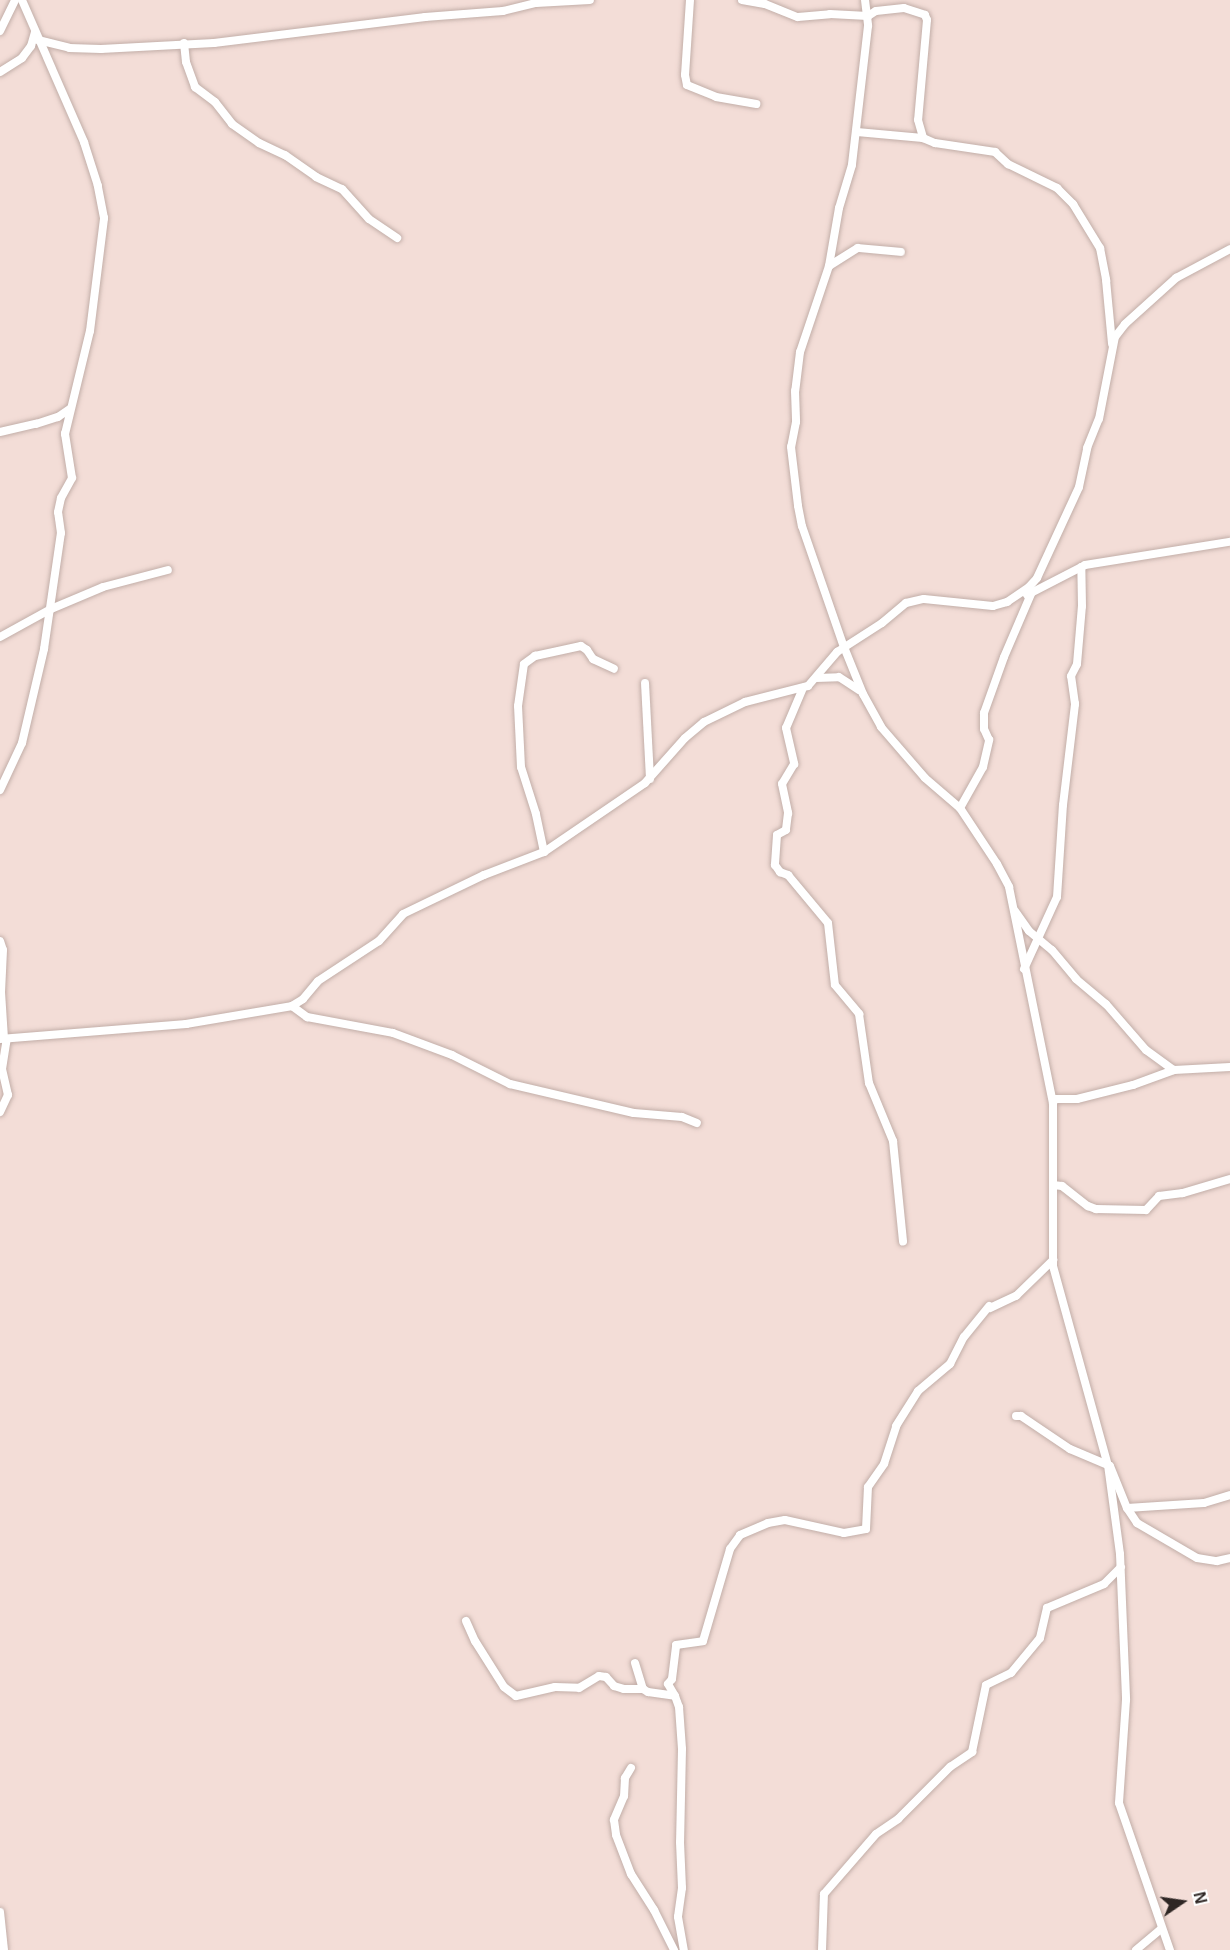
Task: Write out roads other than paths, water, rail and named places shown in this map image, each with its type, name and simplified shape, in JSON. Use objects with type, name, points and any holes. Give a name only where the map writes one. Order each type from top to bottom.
[{"type":"street","points":[[0,31],[15,0]]},
{"type":"street","points":[[0,790],[17,758],[27,726],[51,609],[53,576],[61,533],[58,512],[61,498],[72,478],[66,434],[90,331],[102,242],[103,208],[84,142],[60,82],[36,36],[22,0]]},
{"type":"street","points":[[36,36],[69,48],[101,49],[273,38],[425,17],[503,11],[536,3],[590,0]]},
{"type":"street","points":[[690,0],[685,75],[687,86],[716,97],[756,104]]},
{"type":"street","points":[[742,0],[765,4],[798,16],[830,14],[868,16],[876,11],[904,8],[925,15],[927,20],[918,120],[923,138]]},
{"type":"street","points":[[865,0],[868,16],[857,132],[829,266],[800,352],[795,391],[796,422],[791,447],[802,526],[844,647],[863,694],[881,727],[925,778],[960,808],[1002,873],[1013,908],[1053,1103],[1053,1260],[1108,1465],[1121,1567],[1126,1700],[1119,1803],[1170,1950]]},
{"type":"street","points":[[0,72],[22,58],[36,36]]},
{"type":"street","points":[[184,43],[186,62],[195,87],[214,102],[232,124],[259,143],[285,155],[316,177],[342,189],[369,219],[397,238]]},
{"type":"street","points":[[857,132],[923,138],[935,143],[995,152],[1008,164],[1057,188],[1073,204],[1100,248],[1112,344],[1102,410],[1087,448],[1079,487],[1036,578],[1029,587],[1007,602]]},
{"type":"street","points":[[829,266],[858,248],[875,247],[902,252]]},
{"type":"street","points":[[1112,344],[1125,324],[1176,278],[1230,249]]},
{"type":"street","points":[[0,432],[58,417],[70,409]]},
{"type":"street","points":[[4,1039],[186,1024],[292,1006],[303,999],[318,981],[379,941],[404,914],[484,875],[544,852],[650,778],[686,738],[704,722],[755,698],[803,688],[816,678],[844,647],[913,600],[993,606],[1031,594],[1081,567],[1229,542]]},
{"type":"street","points":[[1024,970],[1057,897],[1063,805],[1075,704],[1071,676],[1077,664],[1082,606],[1081,567]]},
{"type":"street","points":[[0,637],[51,609],[103,587],[168,570]]},
{"type":"street","points":[[960,808],[983,767],[989,740],[984,729],[984,713],[1004,657],[1031,594]]},
{"type":"street","points":[[544,852],[536,814],[521,767],[518,706],[524,664],[535,656],[581,646],[593,659],[615,669]]},
{"type":"street","points":[[816,678],[832,676],[844,679],[863,694]]},
{"type":"street","points":[[645,683],[650,778]]},
{"type":"street","points":[[803,688],[786,728],[794,764],[782,784],[788,813],[786,830],[777,835],[775,866],[780,872],[788,875],[828,923],[836,985],[859,1014],[863,1052],[870,1083],[893,1141],[903,1242]]},
{"type":"street","points":[[1013,908],[1029,931],[1039,938],[1076,979],[1111,1009],[1146,1050],[1174,1070]]},
{"type":"street","points":[[0,941],[3,950],[2,1069],[8,1095],[0,1112]]},
{"type":"street","points":[[292,1006],[307,1017],[393,1033],[452,1055],[510,1084],[634,1113],[682,1117],[697,1123]]},
{"type":"street","points":[[1053,1103],[1055,1099],[1077,1100],[1133,1085],[1174,1070],[1230,1067]]},
{"type":"street","points":[[1053,1185],[1062,1186],[1092,1208],[1146,1210],[1159,1196],[1183,1193],[1230,1179]]},
{"type":"street","points":[[684,1950],[678,1917],[682,1888],[680,1842],[682,1749],[679,1707],[668,1684],[672,1679],[676,1645],[703,1641],[730,1549],[741,1535],[768,1523],[785,1520],[844,1533],[867,1528],[868,1487],[884,1464],[896,1426],[918,1391],[950,1364],[964,1337],[989,1307],[1016,1296],[1053,1260]]},
{"type":"street","points":[[1016,1416],[1021,1416],[1070,1449],[1108,1465],[1127,1508],[1137,1522],[1197,1558],[1217,1561],[1230,1558]]},
{"type":"street","points":[[1127,1508],[1204,1503],[1230,1495]]},
{"type":"street","points":[[822,1950],[824,1894],[876,1834],[898,1819],[950,1767],[972,1752],[986,1685],[1011,1673],[1040,1638],[1047,1608],[1104,1584],[1121,1567]]},
{"type":"street","points":[[466,1621],[475,1641],[504,1687],[516,1696],[555,1688],[579,1688],[599,1676],[606,1677],[614,1686],[675,1696]]},
{"type":"street","points":[[635,1663],[643,1689]]},
{"type":"street","points":[[631,1768],[625,1778],[624,1796],[614,1820],[616,1835],[631,1874],[654,1910],[674,1950]]},
{"type":"street","points":[[0,1912],[4,1950]]},
{"type":"street","points":[[1136,1950],[1161,1929]]}]
